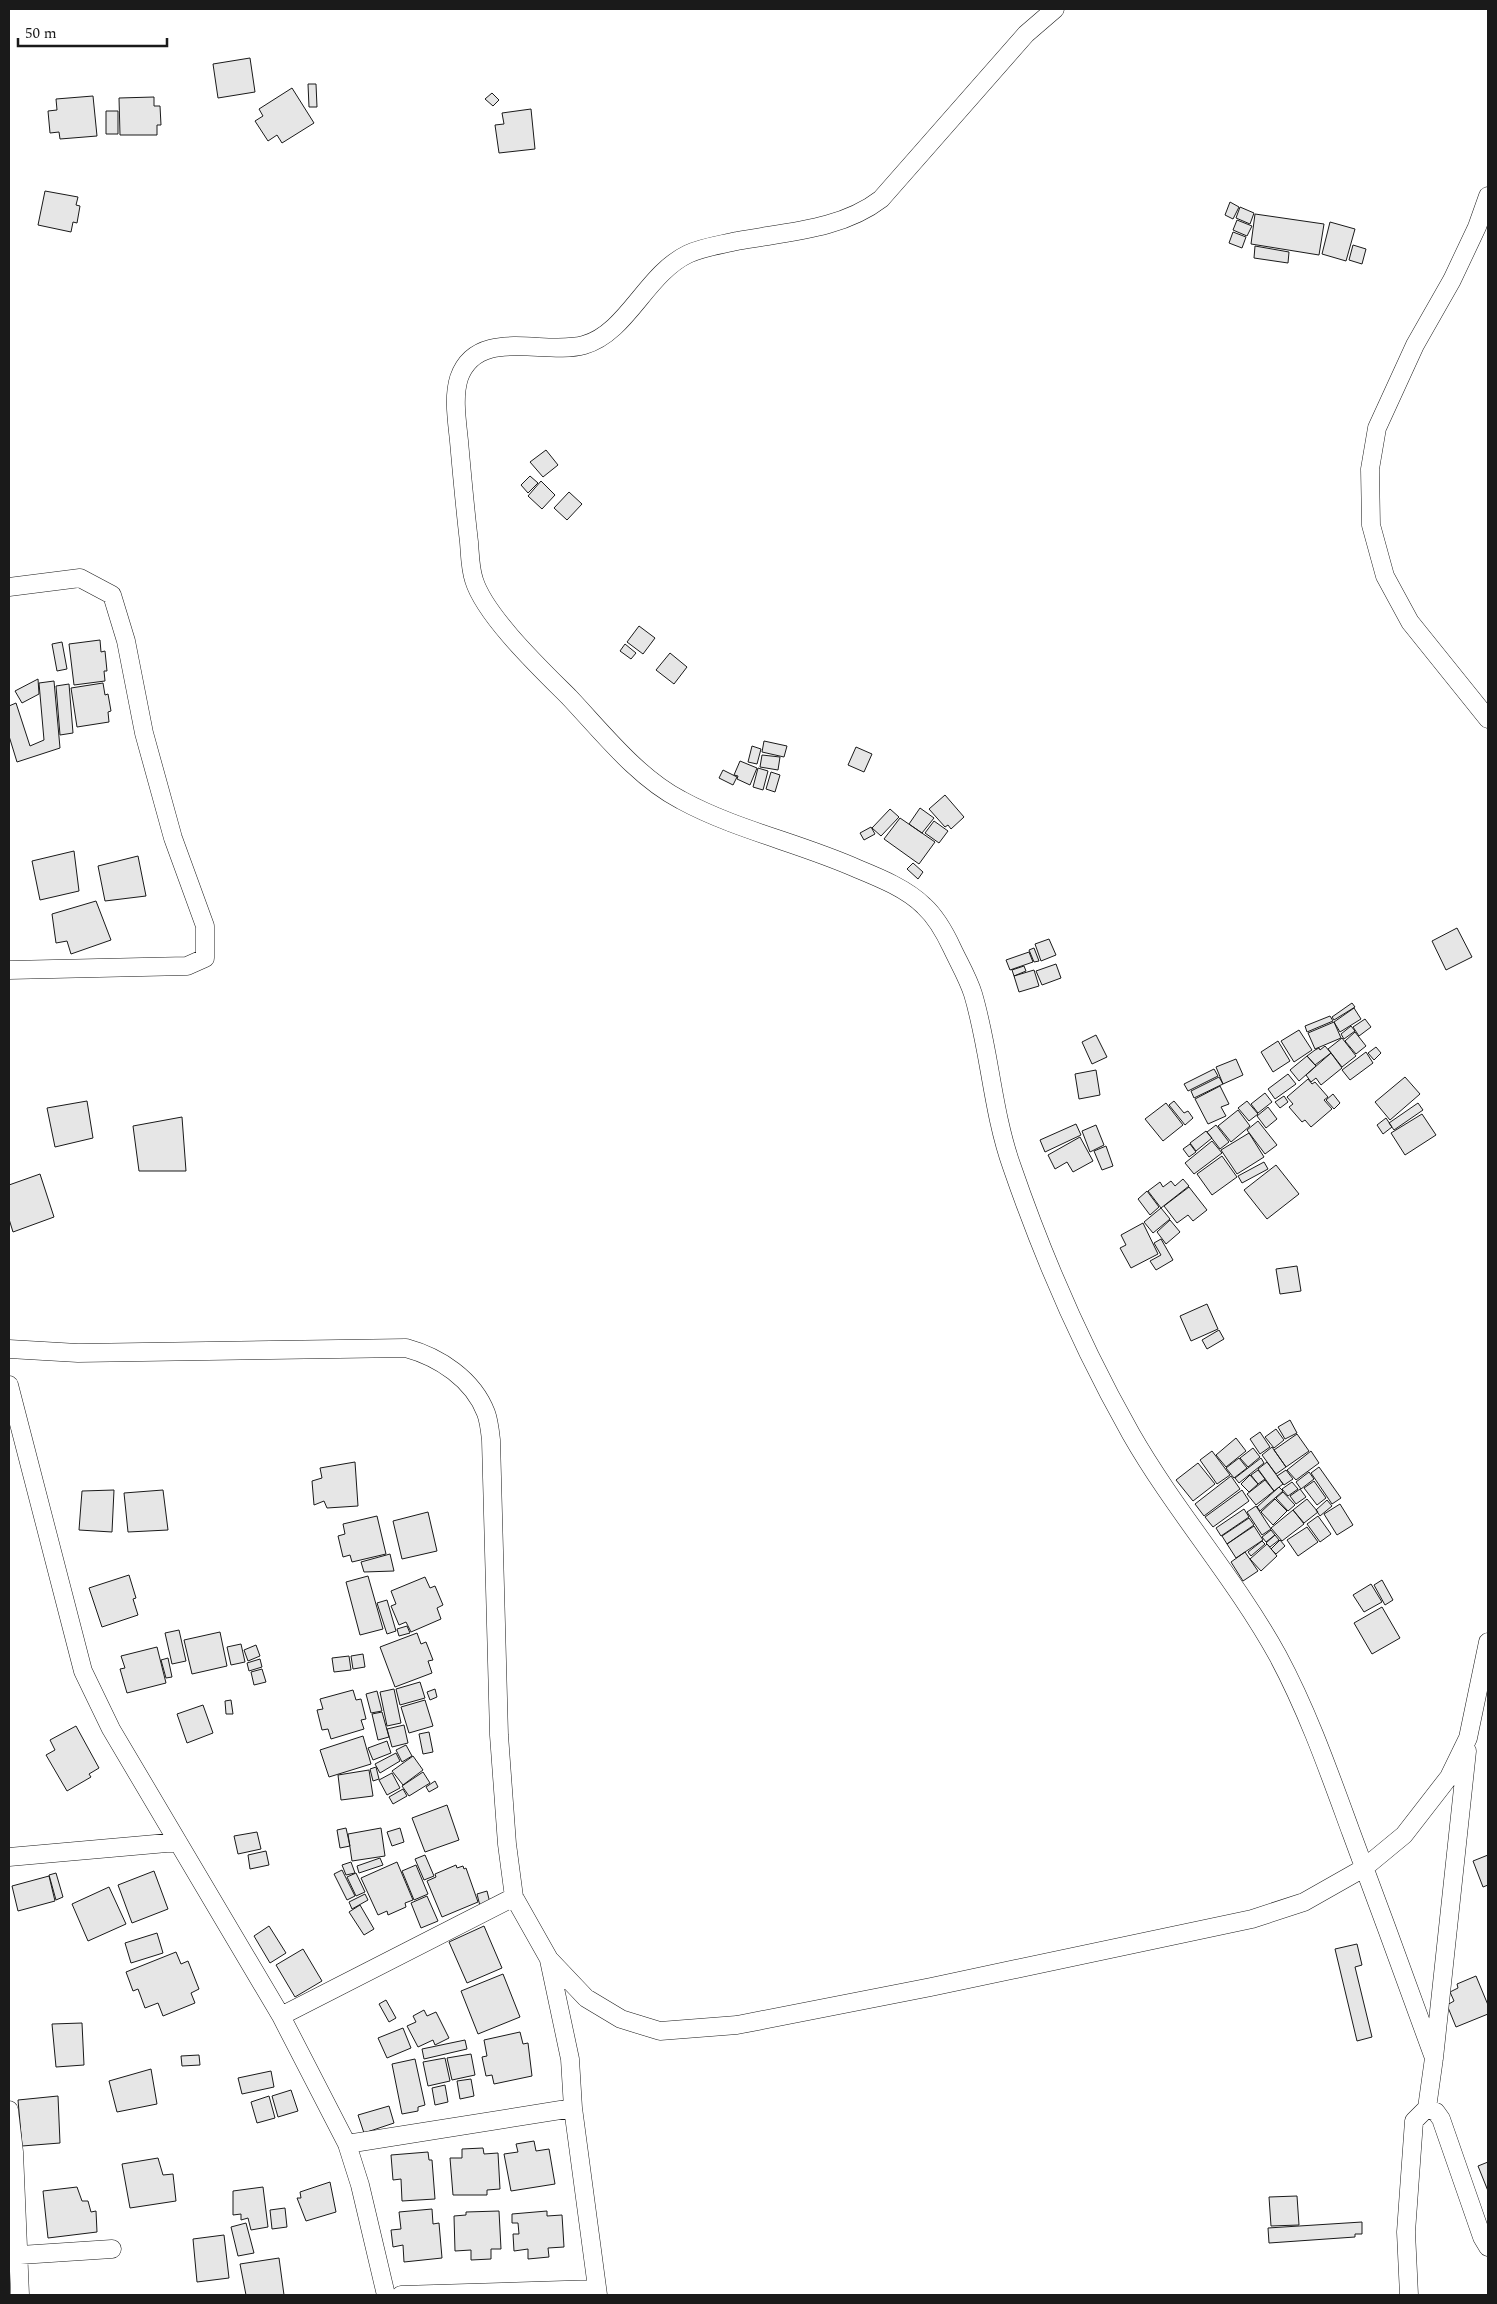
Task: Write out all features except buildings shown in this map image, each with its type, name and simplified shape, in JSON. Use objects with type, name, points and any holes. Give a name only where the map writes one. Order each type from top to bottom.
[{"type":"street","points":[[1055,9],[1026,34],[881,198],[866,211],[851,218],[828,224],[709,247],[688,254],[672,264],[656,279],[609,332],[593,343],[571,348],[502,347],[481,350],[469,360],[459,378],[456,400],[463,494],[474,581],[487,605],[519,646],[630,762],[672,796],[706,813],[825,854],[885,880],[924,905],[944,931],[972,990],[1003,1141],[1077,1330],[1131,1434],[1185,1519],[1234,1582],[1279,1658],[1318,1744],[1434,2058]]},
{"type":"street","points":[[1488,196],[1477,227],[1456,272],[1415,345],[1377,428],[1370,469],[1371,525],[1384,576],[1410,622],[1488,719]]},
{"type":"street","points":[[9,587],[80,578],[112,595],[126,641],[144,733],[168,819],[205,926],[205,958],[187,966],[9,970]]},
{"type":"street","points":[[9,1349],[78,1353],[406,1348],[425,1353],[458,1374],[476,1395],[486,1413],[491,1440],[499,1735],[507,1844],[514,1897],[549,1959],[586,1998],[621,2019],[660,2031],[737,2025],[941,1985],[1252,1919],[1304,1902],[1364,1868],[1404,1836],[1425,1811],[1449,1777],[1468,1738]]},
{"type":"street","points":[[9,1385],[56,1560],[83,1671],[111,1729],[281,2016],[347,2144],[360,2185],[386,2295]]},
{"type":"street","points":[[1409,2295],[1406,2232],[1414,2122],[1426,2108],[1434,2058],[1468,1738],[1488,1642]]},
{"type":"street","points":[[9,1857],[178,1842]]},
{"type":"street","points":[[281,2016],[514,1897]]},
{"type":"street","points":[[401,2295],[597,2292],[573,2108],[570,2059],[549,1959]]},
{"type":"street","points":[[347,2144],[573,2108]]},
{"type":"street","points":[[1426,2108],[1436,2112],[1441,2119],[1482,2237],[1488,2247]]},
{"type":"street","points":[[9,2110],[14,2152],[20,2255],[20,2295]]},
{"type":"street","points":[[20,2255],[112,2249]]}]
